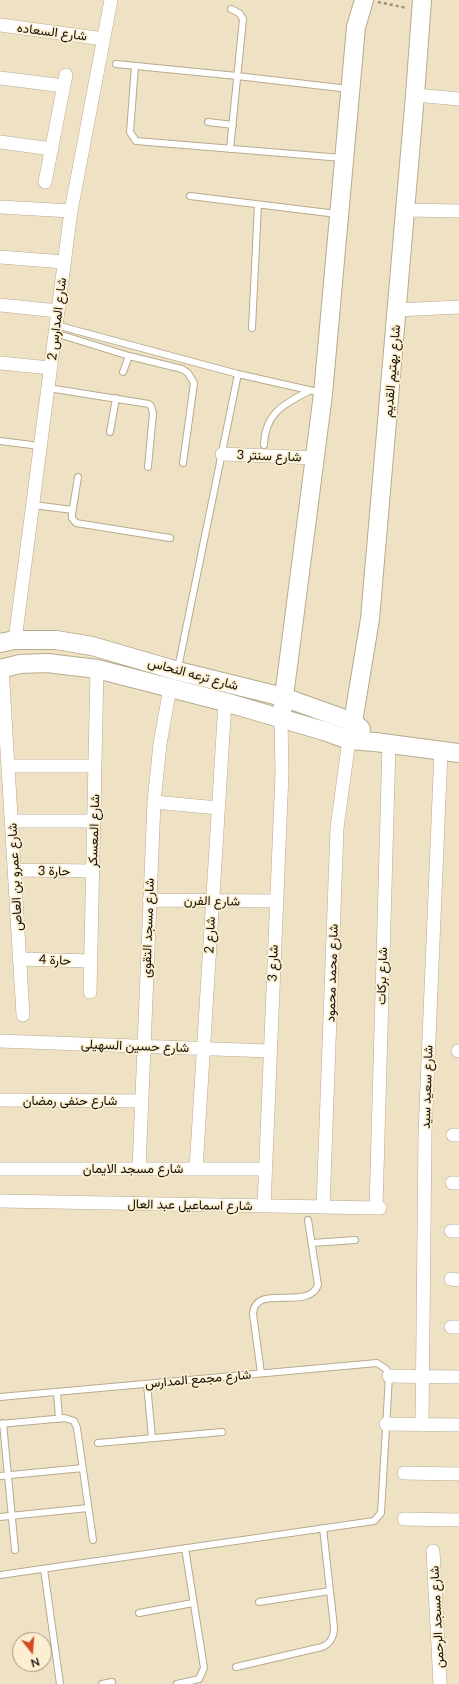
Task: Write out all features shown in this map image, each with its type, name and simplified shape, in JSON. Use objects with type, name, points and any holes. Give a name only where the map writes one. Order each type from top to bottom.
[{"type":"main road","points":[[281,720],[315,458],[316,392],[339,215],[356,27],[368,1]]},
{"type":"main road","name":"شارع بهتيم القديم","points":[[349,740],[370,619],[422,5]]},
{"type":"main road","name":"شارع ترعه النحاس","points":[[8,642],[56,640],[92,646],[178,671],[283,697],[353,722],[382,743]]},
{"type":"main road","name":"شارع ترعه النحاس","points":[[1,668],[20,664],[47,663],[97,670],[225,702],[281,720],[324,731],[349,740],[459,753]]},
{"type":"street","name":"شارع المدارس 2","points":[[8,642],[33,505],[71,211],[111,0]]},
{"type":"street","name":"شارع السعاده","points":[[0,25],[104,39]]},
{"type":"street","points":[[0,78],[65,80],[45,182]]},
{"type":"street","points":[[415,95],[459,99]]},
{"type":"street","points":[[0,142],[52,148]]},
{"type":"street","points":[[0,207],[71,211]]},
{"type":"street","points":[[405,210],[459,211]]},
{"type":"street","points":[[0,258],[64,262]]},
{"type":"street","points":[[0,305],[58,310]]},
{"type":"street","points":[[397,310],[459,307]]},
{"type":"street","points":[[0,363],[50,368]]},
{"type":"street","name":"شارع سنتر 3","points":[[222,454],[315,458]]},
{"type":"street","name":"شارع عمرو بن العاص","points":[[1,668],[12,821],[23,1015]]},
{"type":"street","name":"شارع المعسكر","points":[[90,992],[97,670]]},
{"type":"street","name":"شارع مسجد التقوى","points":[[138,1169],[154,802],[160,744],[170,688]]},
{"type":"street","name":"شارع 2","points":[[196,1169],[225,702]]},
{"type":"street","name":"شارع 3","points":[[264,1206],[282,773],[281,720]]},
{"type":"street","name":"شارع محمد محمود","points":[[324,1207],[337,828],[349,740]]},
{"type":"street","name":"شارع بركات","points":[[378,1208],[382,743]]},
{"type":"street","name":"شارع سعيد سيد","points":[[422,1425],[426,1133],[441,750]]},
{"type":"street","points":[[8,766],[96,766]]},
{"type":"street","points":[[154,802],[218,808]]},
{"type":"street","points":[[12,821],[94,821]]},
{"type":"street","name":"حارة 3","points":[[14,870],[93,872]]},
{"type":"street","name":"شارع الفرن","points":[[149,900],[276,901]]},
{"type":"street","name":"حارة 4","points":[[19,959],[90,961]]},
{"type":"street","name":"شارع حسين السهيلى","points":[[0,1041],[270,1051]]},
{"type":"street","name":"شارع حنفى رمضان","points":[[0,1100],[140,1101]]},
{"type":"street","name":"شارع مسجد الايمان","points":[[0,1169],[266,1168]]},
{"type":"street","name":"شارع اسماعيل عبد العال","points":[[0,1201],[378,1208]]},
{"type":"street","points":[[389,1376],[459,1377]]},
{"type":"street","points":[[386,1424],[459,1425]]},
{"type":"street","points":[[404,1473],[459,1474]]},
{"type":"street","points":[[404,1519],[459,1520]]},
{"type":"street","name":"شارع مسجد الرحمن","points":[[433,1551],[440,1684]]},
{"type":"lane","points":[[230,149],[243,19],[239,13],[231,9]]},
{"type":"lane","points":[[116,64],[350,89]]},
{"type":"lane","points":[[135,66],[130,132],[133,138],[140,142],[344,158]]},
{"type":"lane","points":[[208,122],[232,125]]},
{"type":"lane","points":[[190,196],[339,215]]},
{"type":"lane","points":[[252,328],[258,205]]},
{"type":"lane","points":[[56,329],[316,392]]},
{"type":"lane","points":[[56,329],[130,356],[182,369],[188,373],[193,380],[193,387],[182,463]]},
{"type":"lane","points":[[123,372],[130,356]]},
{"type":"lane","points":[[178,671],[238,374]]},
{"type":"lane","points":[[48,388],[146,403],[151,406],[153,413],[148,467]]},
{"type":"lane","points":[[264,445],[265,430],[273,415],[287,403],[316,392]]},
{"type":"lane","points":[[110,432],[116,398]]},
{"type":"lane","points":[[0,441],[40,446]]},
{"type":"lane","points":[[78,477],[72,518],[78,524],[170,538]]},
{"type":"lane","points":[[33,505],[73,510]]},
{"type":"lane","points":[[261,1373],[253,1314],[254,1306],[263,1299],[306,1297],[314,1292],[318,1280],[308,1220]]},
{"type":"lane","points":[[312,1243],[355,1240]]},
{"type":"lane","name":"شارع مجمع المدارس","points":[[0,1397],[377,1363],[386,1369],[389,1376]]},
{"type":"lane","points":[[0,1575],[374,1521],[380,1517],[389,1376]]},
{"type":"lane","points":[[147,1384],[152,1438]]},
{"type":"lane","points":[[57,1392],[59,1418]]},
{"type":"lane","points":[[15,1550],[2,1424],[59,1418],[70,1419],[76,1424],[93,1540]]},
{"type":"lane","points":[[98,1443],[222,1432]]},
{"type":"lane","points":[[0,1476],[83,1468]]},
{"type":"lane","points":[[0,1517],[88,1508]]},
{"type":"lane","points":[[236,1667],[326,1645],[330,1642],[334,1632],[323,1528]]},
{"type":"lane","points":[[177,1684],[195,1680],[201,1676],[203,1672],[185,1548]]},
{"type":"lane","points":[[44,1569],[60,1684]]},
{"type":"lane","points":[[259,1602],[330,1591]]},
{"type":"lane","points":[[139,1613],[194,1603]]},
{"type":"lane","points":[[102,1684],[112,1682]]},
{"type":"path","points":[[368,1],[422,5]]}]
